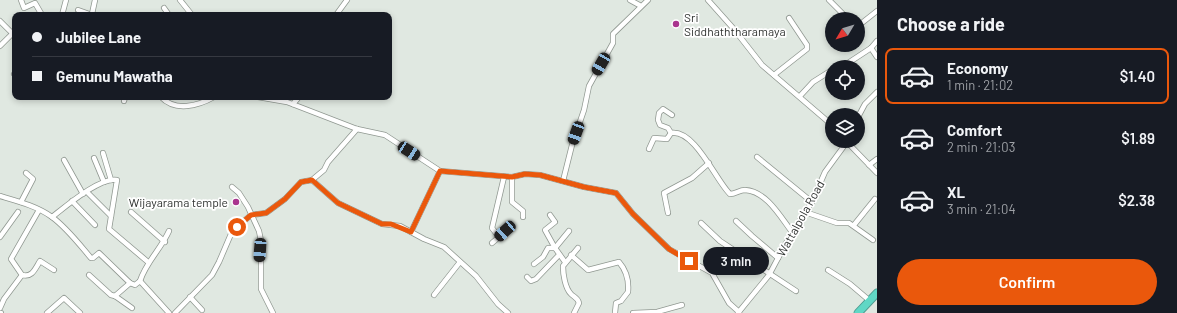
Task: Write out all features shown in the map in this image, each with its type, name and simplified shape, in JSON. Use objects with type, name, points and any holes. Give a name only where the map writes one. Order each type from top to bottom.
[{"type":"highway","points":[[858,313],[877,293]]},
{"type":"street","points":[[21,0],[24,8],[35,3],[40,12]]},
{"type":"street","points":[[63,12],[66,0]]},
{"type":"street","points":[[92,12],[95,0]]},
{"type":"street","points":[[180,0],[190,12]]},
{"type":"street","points":[[338,12],[347,0]]},
{"type":"street","points":[[630,0],[641,6]]},
{"type":"street","points":[[563,181],[572,145],[584,110],[589,86],[613,44],[614,34],[648,0]]},
{"type":"street","points":[[708,0],[733,28],[762,65],[800,96],[825,119]]},
{"type":"street","points":[[829,0],[841,12]]},
{"type":"street","points":[[164,8],[167,12]]},
{"type":"street","points":[[78,10],[85,12]]},
{"type":"street","points":[[865,20],[877,11]]},
{"type":"street","points":[[774,75],[807,49],[807,45],[789,18]]},
{"type":"street","points":[[0,21],[12,33]]},
{"type":"street","points":[[0,46],[12,37]]},
{"type":"street","points":[[853,60],[871,48],[877,41]]},
{"type":"street","points":[[871,48],[877,57]]},
{"type":"street","points":[[800,96],[813,82],[825,74]]},
{"type":"street","points":[[863,108],[877,92]]},
{"type":"street","points":[[165,100],[170,104],[197,105],[208,100]]},
{"type":"street","points":[[273,100],[293,104],[357,129],[385,135],[440,171],[504,177],[525,174],[540,175],[584,187],[616,193],[633,214],[669,249],[712,273],[729,303],[738,313]]},
{"type":"street","points":[[293,104],[296,100]]},
{"type":"street","points":[[672,115],[663,110],[659,113],[658,120],[660,125],[668,128],[671,133],[686,138],[709,163],[730,194],[740,190],[756,191],[764,198],[792,232]]},
{"type":"street","points":[[175,313],[212,274],[231,234],[251,215],[266,213],[285,199],[301,182],[312,180],[324,170],[332,157],[357,129]]},
{"type":"street","points":[[649,149],[654,138],[667,139],[671,133]]},
{"type":"street","name":"Wattalpola Road","points":[[738,313],[769,275],[792,232],[812,202],[825,172],[843,148]]},
{"type":"street","points":[[853,148],[877,173]]},
{"type":"street","points":[[103,153],[111,180]]},
{"type":"street","points":[[757,157],[812,202]]},
{"type":"street","points":[[94,158],[104,182]]},
{"type":"street","points":[[869,165],[877,159]]},
{"type":"street","points":[[64,160],[85,193],[111,216]]},
{"type":"street","points":[[668,213],[664,193],[692,178],[709,163]]},
{"type":"street","points":[[411,232],[440,171]]},
{"type":"street","points":[[21,202],[33,179],[26,173]]},
{"type":"street","points":[[498,237],[492,228],[504,177]]},
{"type":"street","points":[[512,177],[512,202],[524,210],[522,217]]},
{"type":"street","points":[[52,217],[85,193],[104,182],[114,179],[118,181],[109,226],[111,231],[148,262]]},
{"type":"street","points":[[312,180],[338,203],[382,224],[391,224],[444,247],[476,276],[498,304],[508,313]]},
{"type":"street","points":[[232,187],[239,193],[248,207],[259,231],[261,241],[261,289],[273,313]]},
{"type":"street","points":[[0,196],[21,202],[52,217],[72,235],[92,258],[98,253],[134,285],[140,281],[148,262],[165,242],[169,232]]},
{"type":"street","points":[[854,225],[875,199]]},
{"type":"street","points":[[72,201],[95,225]]},
{"type":"street","points":[[22,275],[11,259],[39,210]]},
{"type":"street","points":[[0,237],[18,212]]},
{"type":"street","points":[[131,212],[165,242]]},
{"type":"street","points":[[805,212],[826,220],[846,222],[854,225],[873,240]]},
{"type":"street","points":[[550,215],[555,222],[545,230],[559,255],[565,262]]},
{"type":"street","points":[[736,221],[778,258]]},
{"type":"street","points":[[701,223],[720,241],[769,275],[796,291]]},
{"type":"street","points":[[492,243],[511,225]]},
{"type":"street","points":[[555,248],[569,231]]},
{"type":"street","points":[[534,264],[543,257],[548,248],[555,248]]},
{"type":"street","points":[[574,313],[579,307],[579,303],[578,300],[570,293],[563,271],[565,262],[578,248]]},
{"type":"street","points":[[527,277],[531,281],[536,279],[559,255]]},
{"type":"street","points":[[571,255],[588,270],[619,262],[621,264],[626,276],[628,292],[621,301],[616,303],[615,313]]},
{"type":"street","points":[[22,275],[26,276],[32,274],[40,261],[54,270]]},
{"type":"street","points":[[434,294],[460,262]]},
{"type":"street","points":[[828,270],[856,288],[870,301]]},
{"type":"street","points":[[0,308],[2,297],[22,275]]},
{"type":"street","points":[[89,275],[111,295],[115,296],[132,308]]},
{"type":"street","points":[[140,281],[169,313]]},
{"type":"street","points":[[115,296],[130,283]]},
{"type":"street","points":[[190,297],[202,310]]},
{"type":"street","points":[[47,313],[64,298],[80,313]]},
{"type":"street","points":[[633,313],[657,312],[682,305]]},
{"type":"place","name":"Sri Siddhaththaramaya","points":[[676,24]]},
{"type":"place","name":"Wijayarama temple","points":[[236,202]]},
{"type":"route","points":[[237,227],[251,215],[266,213],[285,199],[301,182],[306,180],[312,180],[338,203],[382,224],[400,226],[411,232],[425,206],[440,171],[512,177],[525,174],[540,175],[584,187],[616,193],[624,200],[633,214],[669,249],[689,261]]}]
